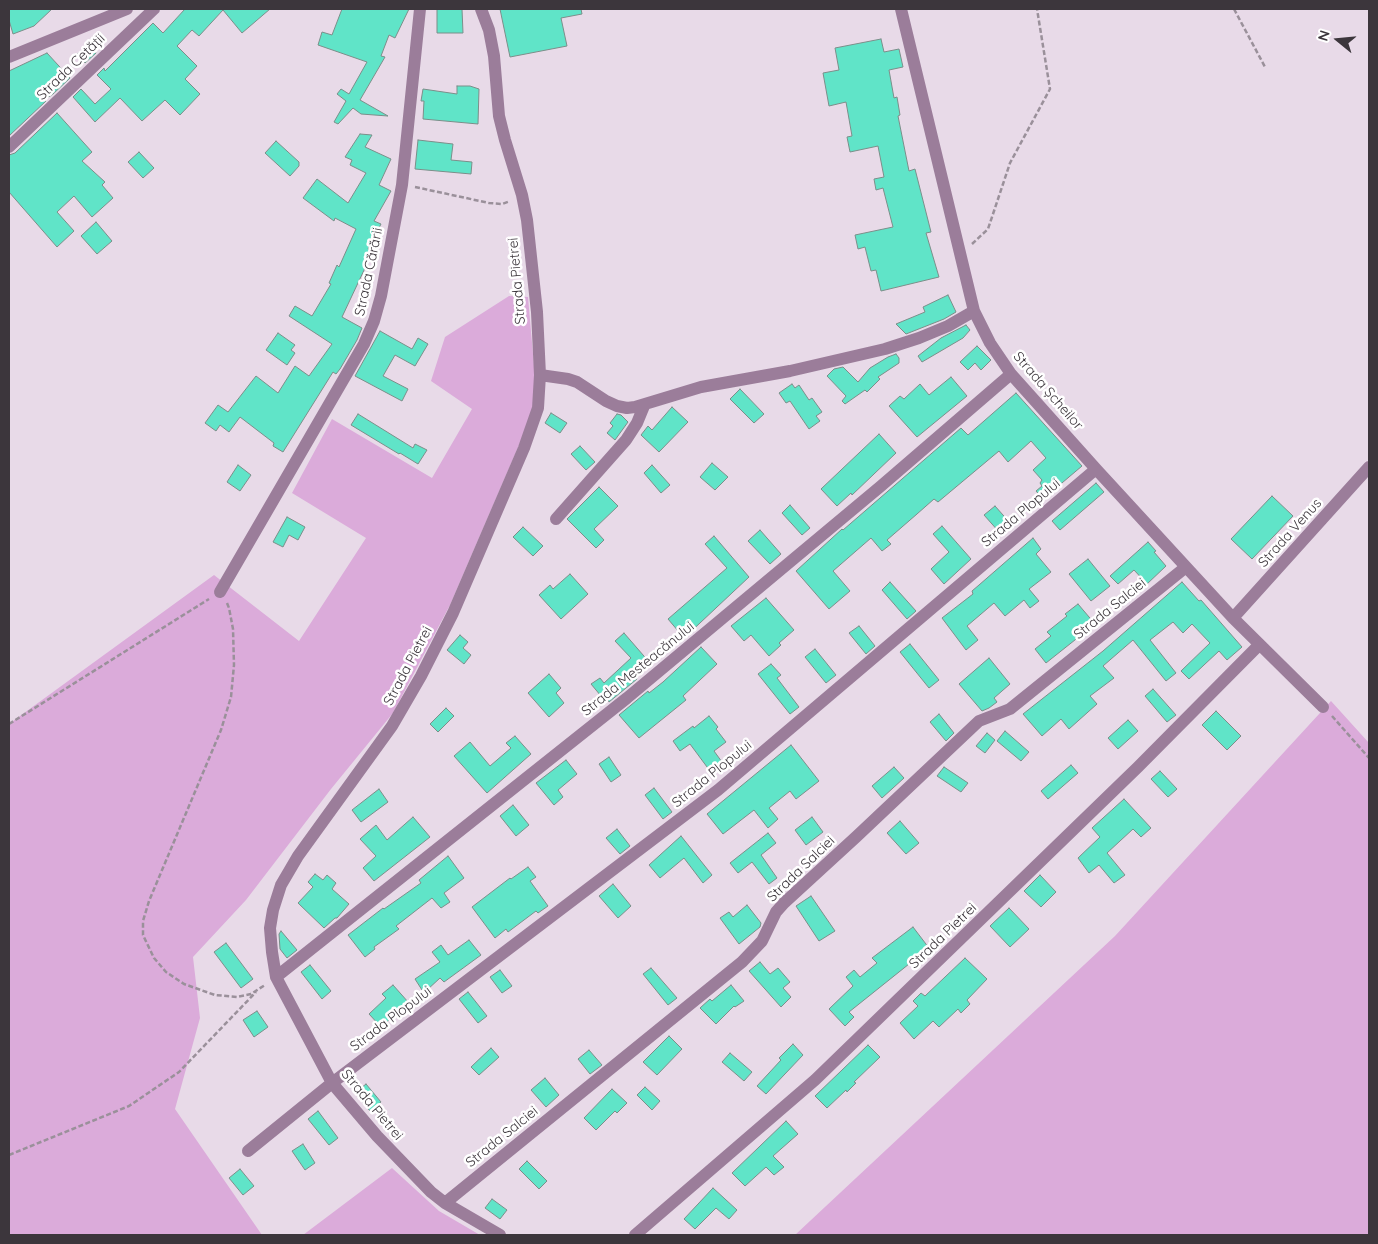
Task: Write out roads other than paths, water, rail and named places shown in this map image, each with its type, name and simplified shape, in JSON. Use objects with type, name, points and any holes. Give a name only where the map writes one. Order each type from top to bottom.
[{"type":"street","points":[[9,57],[127,9]]},
{"type":"street","name":"Strada Cetății","points":[[9,147],[154,9]]},
{"type":"street","name":"Strada Cărării","points":[[220,592],[364,344],[374,321],[381,296],[402,185],[420,9]]},
{"type":"street","name":"Strada Pietrei","points":[[481,9],[490,39],[505,140],[522,195],[537,312],[540,397],[534,423],[453,613],[392,726],[298,856],[281,885],[273,910],[270,928],[276,977],[332,1083],[400,1161],[445,1203],[500,1235]]},
{"type":"street","name":"Strada Șcheilor","points":[[902,9],[974,311],[990,343],[1010,374],[1096,469],[1233,618],[1324,707]]},
{"type":"street","points":[[540,375],[577,382],[617,406],[627,408],[644,406],[667,397],[700,388],[885,349],[948,326],[974,311]]},
{"type":"street","name":"Strada Mesteacănului","points":[[276,977],[627,698],[874,492],[1010,374]]},
{"type":"street","points":[[556,519],[626,440],[638,423],[644,406]]},
{"type":"street","name":"Strada Venus","points":[[1233,618],[1369,467]]},
{"type":"street","name":"Strada Plopului","points":[[248,1151],[332,1083],[718,790],[1096,469]]},
{"type":"street","name":"Strada Salciei","points":[[445,1203],[742,962],[762,941],[776,912],[784,903],[979,721],[1010,709],[1186,567]]},
{"type":"street","name":"Strada Pietrei","points":[[635,1235],[815,1080],[1131,774],[1259,645]]}]
